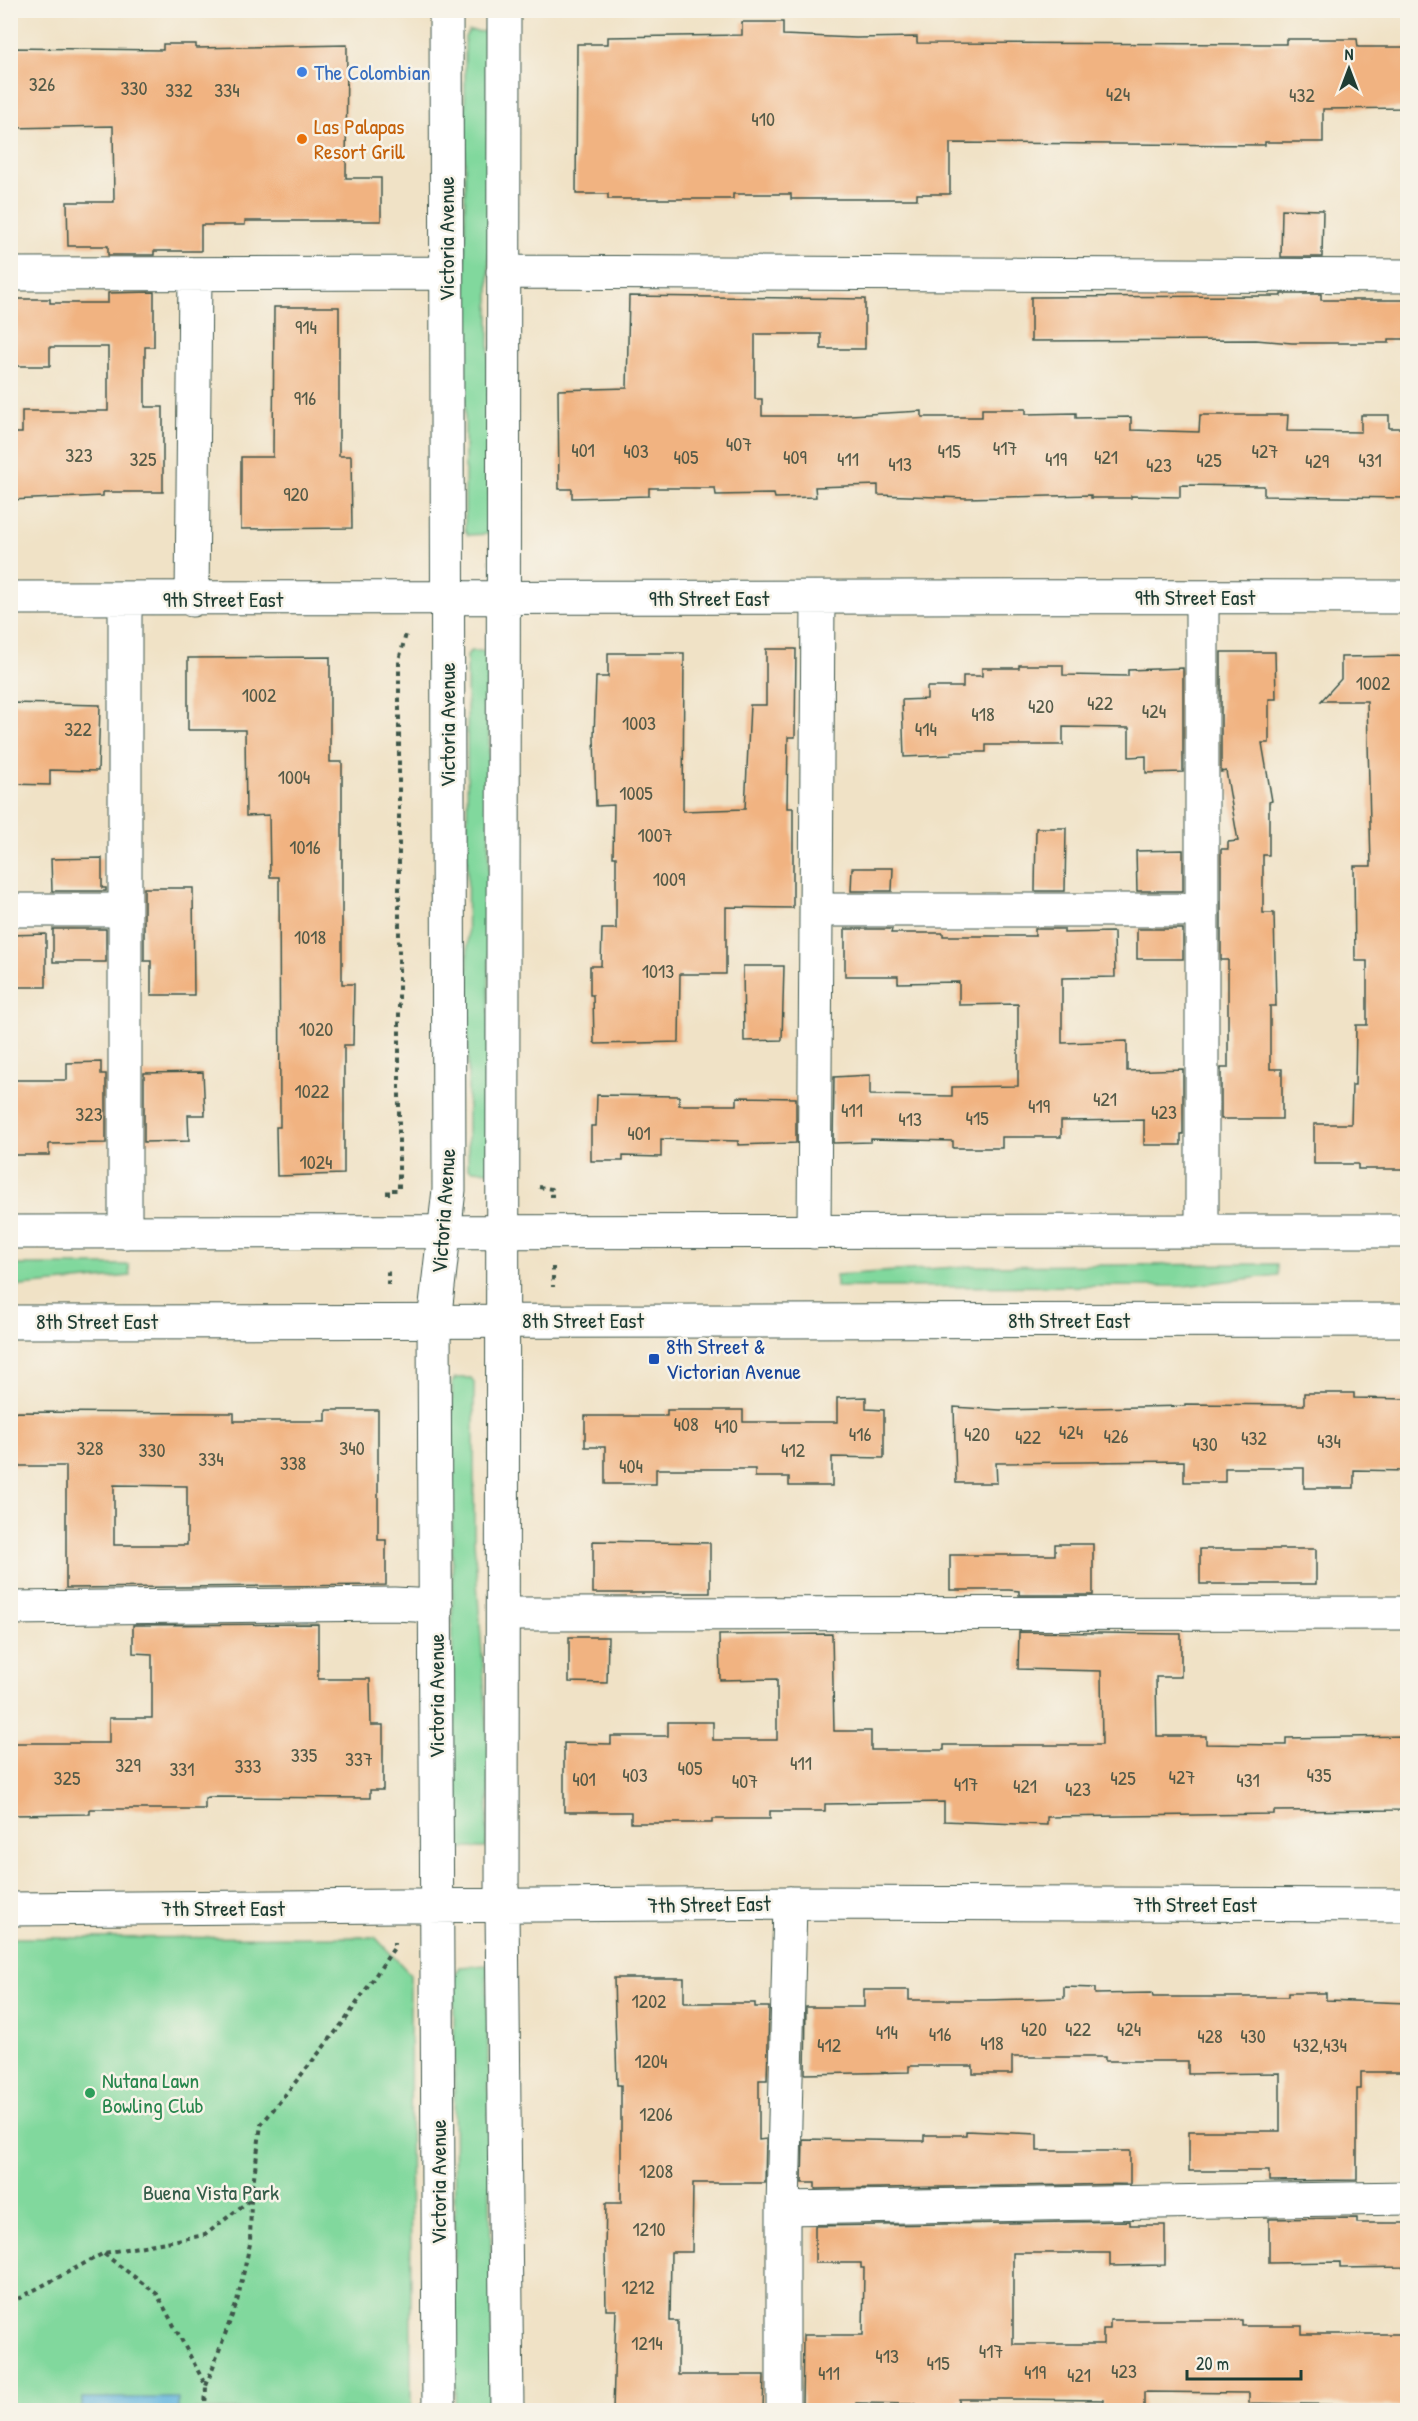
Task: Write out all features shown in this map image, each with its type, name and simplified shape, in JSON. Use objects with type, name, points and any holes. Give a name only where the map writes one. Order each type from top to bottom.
[{"type":"street","name":"Victoria Avenue","points":[[439,2410],[435,1322],[448,1190],[446,10]]},
{"type":"street","points":[[504,10],[502,1907],[507,2410]]},
{"type":"street","points":[[503,272],[1407,276]]},
{"type":"street","points":[[10,274],[446,273]]},
{"type":"street","points":[[192,600],[195,274]]},
{"type":"street","name":"9th Street East","points":[[10,598],[192,600],[447,597],[1407,597]]},
{"type":"street","points":[[1202,597],[1202,1230]]},
{"type":"street","points":[[125,598],[123,910],[125,1232]]},
{"type":"street","points":[[814,1232],[818,910],[818,598]]},
{"type":"street","points":[[10,910],[123,910]]},
{"type":"street","points":[[818,910],[1201,910]]},
{"type":"street","points":[[10,1232],[1407,1231]]},
{"type":"street","name":"8th Street East","points":[[10,1322],[1407,1320]]},
{"type":"street","points":[[10,1608],[394,1604],[436,1606]]},
{"type":"street","points":[[503,1614],[1407,1612]]},
{"type":"street","points":[[783,2410],[783,2208],[790,1903]]},
{"type":"street","name":"7th Street East","points":[[10,1909],[394,1906],[437,1908],[790,1903],[1407,1905]]},
{"type":"street","points":[[783,2208],[1407,2198]]},
{"type":"path","points":[[205,2410],[206,2386],[237,2302],[250,2244],[251,2199],[261,2126],[346,2019],[394,1948],[394,1906]]},
{"type":"path","points":[[10,2303],[104,2253],[205,2235],[251,2199]]},
{"type":"path","points":[[104,2253],[157,2294],[206,2386]]},
{"type":"green space","points":[[469,31],[489,32],[489,534],[468,535],[465,530],[465,37]]},
{"type":"green space","points":[[471,651],[489,651],[489,1171],[471,1170],[468,1167],[467,655]]},
{"type":"green space","points":[[1277,1264],[1278,1275],[1184,1286],[836,1287],[836,1275],[972,1266]]},
{"type":"green space","points":[[11,1265],[129,1265],[130,1276],[11,1287]]},
{"type":"green space","points":[[455,1378],[471,1378],[474,1382],[474,1540],[490,1765],[486,1848],[458,1848],[454,1844],[453,1834],[452,1383]]},
{"type":"green space","name":"Buena Vista Park","points":[[375,1937],[410,1974],[411,2410],[11,2410],[11,1938]]},
{"type":"green space","points":[[487,1965],[493,2410],[455,2410],[454,1976],[460,1967]]},
{"type":"water","points":[[82,2398],[178,2398],[178,2410],[82,2410]]},
{"type":"building","points":[[742,22],[783,22],[783,35],[856,38],[917,37],[917,43],[1286,44],[1286,39],[1357,39],[1358,47],[1407,47],[1407,108],[1323,109],[1323,142],[1265,142],[1265,145],[950,143],[950,194],[917,194],[917,199],[791,199],[791,194],[733,194],[733,199],[608,199],[608,194],[576,194],[577,44],[608,44],[608,37],[742,35]]},
{"type":"building","points":[[163,44],[196,44],[196,48],[347,45],[346,178],[381,178],[381,221],[245,221],[245,225],[201,225],[201,251],[154,251],[154,255],[108,255],[108,246],[68,246],[67,202],[114,202],[113,126],[10,128],[10,48],[163,50]]},
{"type":"building","points":[[1282,209],[1323,210],[1322,257],[1281,257]]},
{"type":"building","points":[[154,292],[154,347],[145,347],[145,407],[163,407],[163,492],[103,492],[103,496],[10,500],[10,433],[22,433],[22,411],[108,411],[108,347],[50,347],[50,366],[10,366],[10,299],[50,299],[50,303],[108,303],[108,293]]},
{"type":"building","points":[[1281,294],[1321,294],[1321,300],[1407,300],[1407,339],[1389,339],[1389,343],[1292,343],[1256,340],[1031,341],[1031,297],[1281,296]]},
{"type":"building","points":[[629,296],[865,299],[865,349],[821,349],[821,334],[755,334],[755,399],[762,399],[762,416],[832,416],[922,411],[922,417],[982,417],[982,409],[1026,409],[1026,414],[1076,413],[1076,418],[1131,417],[1131,430],[1199,432],[1200,415],[1288,415],[1287,431],[1361,432],[1361,415],[1389,415],[1389,428],[1407,428],[1407,498],[1264,496],[1264,486],[1180,485],[1180,497],[1091,498],[1091,495],[967,498],[878,495],[878,485],[815,487],[816,497],[775,498],[774,494],[716,495],[715,488],[649,488],[649,496],[572,498],[572,489],[559,489],[558,390],[627,388]]},
{"type":"building","points":[[274,307],[339,307],[339,456],[351,456],[352,528],[241,529],[241,457],[273,457]]},
{"type":"building","points":[[766,649],[796,649],[795,737],[788,737],[787,808],[793,808],[793,908],[726,907],[726,974],[680,974],[679,1042],[596,1044],[594,1042],[593,995],[590,995],[590,966],[601,966],[602,929],[616,929],[616,857],[613,857],[614,805],[596,806],[594,737],[596,677],[608,677],[608,653],[684,653],[683,811],[745,809],[750,705],[766,705]]},
{"type":"building","points":[[1221,652],[1275,652],[1276,699],[1269,699],[1269,743],[1262,743],[1272,801],[1269,802],[1269,855],[1263,855],[1263,913],[1274,913],[1276,1006],[1270,1006],[1270,1069],[1282,1069],[1282,1119],[1221,1119],[1221,1068],[1228,1068],[1228,960],[1221,960],[1221,849],[1228,849],[1228,842],[1238,841],[1226,771],[1221,772]]},
{"type":"building","points":[[1407,656],[1407,1169],[1358,1169],[1358,1164],[1314,1164],[1314,1124],[1351,1124],[1352,1085],[1355,1085],[1356,1025],[1367,1025],[1367,961],[1355,961],[1354,866],[1371,866],[1367,701],[1321,701],[1341,679],[1341,657]]},
{"type":"building","points":[[330,657],[330,762],[342,762],[342,984],[354,984],[353,1045],[344,1045],[344,1174],[277,1176],[276,1127],[280,1127],[279,877],[270,877],[269,815],[246,816],[245,730],[188,730],[188,658]]},
{"type":"building","points":[[1019,665],[1063,665],[1063,675],[1128,676],[1128,670],[1183,668],[1183,772],[1146,773],[1146,756],[1129,757],[1129,728],[1063,727],[1063,745],[986,745],[986,752],[951,752],[951,755],[904,757],[902,700],[927,699],[927,687],[963,687],[963,676],[982,676],[982,668],[1019,668]]},
{"type":"building","points":[[10,703],[100,705],[98,771],[50,770],[50,785],[10,784]]},
{"type":"building","points":[[1036,828],[1066,828],[1065,891],[1035,891]]},
{"type":"building","points":[[1183,850],[1183,891],[1137,891],[1136,851]]},
{"type":"building","points":[[102,858],[102,888],[106,888],[106,891],[52,891],[51,859]]},
{"type":"building","points":[[852,868],[893,868],[892,891],[851,891]]},
{"type":"building","points":[[144,888],[193,888],[194,995],[151,995],[151,961],[144,961]]},
{"type":"building","points":[[53,929],[106,929],[106,962],[53,962]]},
{"type":"building","points":[[845,929],[892,929],[891,933],[943,933],[943,936],[1035,936],[1035,929],[1064,929],[1064,933],[1114,932],[1115,977],[1062,978],[1062,1043],[1127,1041],[1127,1071],[1183,1069],[1181,1145],[1144,1145],[1144,1120],[1061,1121],[1061,1137],[1002,1137],[1002,1148],[953,1148],[953,1141],[871,1139],[871,1142],[833,1143],[834,1077],[870,1075],[870,1095],[952,1096],[952,1087],[1018,1086],[1018,1004],[959,1005],[959,982],[898,983],[898,976],[845,976]]},
{"type":"building","points":[[1137,929],[1183,929],[1183,959],[1137,959]]},
{"type":"building","points":[[46,934],[46,987],[10,987],[10,935]]},
{"type":"building","points":[[743,966],[784,966],[782,1040],[744,1041]]},
{"type":"building","points":[[101,1062],[101,1074],[106,1074],[106,1143],[49,1144],[49,1155],[10,1155],[10,1080],[67,1080],[67,1063]]},
{"type":"building","points":[[203,1072],[205,1115],[188,1115],[189,1141],[144,1142],[144,1073]]},
{"type":"building","points":[[597,1095],[679,1096],[679,1105],[737,1105],[737,1097],[796,1098],[796,1143],[738,1145],[738,1141],[661,1139],[661,1157],[623,1156],[623,1161],[591,1161],[591,1126],[596,1126]]},
{"type":"building","points":[[1304,1393],[1354,1393],[1354,1398],[1407,1399],[1407,1471],[1354,1470],[1354,1488],[1304,1488],[1304,1468],[1225,1468],[1225,1482],[1184,1482],[1184,1461],[996,1463],[997,1483],[956,1483],[954,1407],[1000,1410],[1185,1406],[1185,1404],[1304,1405]]},
{"type":"building","points":[[866,1397],[866,1409],[884,1410],[884,1458],[832,1457],[832,1486],[789,1486],[789,1477],[755,1477],[755,1469],[656,1469],[656,1484],[605,1484],[605,1447],[585,1447],[585,1416],[667,1416],[667,1410],[743,1410],[743,1422],[837,1422],[837,1398]]},
{"type":"building","points":[[326,1410],[378,1410],[378,1540],[386,1540],[386,1585],[66,1588],[66,1466],[10,1466],[10,1412],[234,1413],[234,1421],[326,1421]],"holes":[[[114,1485],[187,1486],[187,1545],[114,1545]]]},
{"type":"building","points":[[593,1541],[710,1543],[710,1593],[593,1593]]},
{"type":"building","points":[[1055,1544],[1093,1544],[1093,1595],[1019,1595],[1019,1591],[1009,1590],[950,1590],[950,1555],[1055,1555]]},
{"type":"building","points":[[1200,1549],[1316,1549],[1316,1584],[1200,1584]]},
{"type":"building","points":[[318,1624],[318,1679],[370,1679],[371,1725],[383,1725],[383,1790],[370,1790],[370,1798],[209,1797],[205,1798],[205,1809],[90,1809],[90,1814],[10,1815],[10,1743],[109,1743],[109,1718],[152,1718],[152,1654],[133,1653],[133,1625]]},
{"type":"building","points":[[1019,1632],[1181,1634],[1181,1677],[1156,1677],[1157,1736],[1206,1736],[1206,1744],[1286,1745],[1286,1738],[1407,1736],[1407,1806],[1404,1806],[1404,1810],[1274,1811],[1274,1814],[1047,1817],[1047,1825],[944,1821],[944,1802],[825,1804],[825,1811],[770,1811],[770,1819],[712,1819],[712,1823],[631,1823],[631,1812],[564,1812],[564,1743],[611,1744],[611,1736],[668,1736],[668,1722],[713,1722],[713,1740],[777,1740],[777,1679],[720,1680],[719,1635],[832,1634],[834,1731],[871,1731],[871,1750],[944,1750],[944,1745],[1102,1745],[1101,1671],[1018,1669]]},
{"type":"building","points":[[569,1637],[608,1637],[607,1683],[569,1682]]},
{"type":"building","points":[[614,1978],[684,1978],[684,2003],[755,2003],[755,2007],[769,2007],[767,2080],[759,2080],[759,2140],[766,2139],[765,2183],[693,2183],[692,2252],[671,2252],[670,2321],[678,2321],[678,2375],[764,2375],[763,2410],[613,2410],[616,2310],[606,2310],[605,2251],[606,2203],[621,2203],[621,2085],[617,2085]]},
{"type":"building","points":[[1064,1987],[1095,1988],[1095,1994],[1152,1993],[1153,1997],[1288,1997],[1288,1993],[1326,1993],[1326,2000],[1407,2003],[1407,2072],[1361,2072],[1361,2089],[1357,2089],[1357,2180],[1269,2181],[1269,2171],[1189,2171],[1189,2131],[1280,2131],[1280,2073],[1188,2074],[1188,2061],[1105,2061],[1105,2057],[1012,2057],[1012,2074],[973,2074],[973,2066],[909,2066],[909,2072],[805,2074],[806,2007],[864,2007],[864,1990],[909,1990],[909,2000],[987,2000],[1064,1998]]},
{"type":"building","points":[[966,2131],[1037,2134],[1037,2151],[1130,2151],[1130,2184],[815,2189],[815,2183],[802,2183],[803,2139],[924,2141],[924,2135],[966,2135]]},
{"type":"building","points":[[1357,2218],[1357,2223],[1407,2223],[1407,2267],[1340,2268],[1340,2262],[1269,2263],[1269,2219]]},
{"type":"building","points":[[1130,2221],[1130,2225],[1165,2225],[1165,2265],[1110,2266],[1110,2253],[1013,2253],[1013,2344],[1103,2344],[1103,2329],[1110,2329],[1110,2320],[1242,2320],[1242,2326],[1302,2326],[1302,2334],[1407,2334],[1407,2406],[1249,2403],[1249,2393],[1144,2392],[1144,2410],[1103,2410],[1103,2400],[1013,2399],[959,2399],[959,2410],[915,2410],[915,2404],[856,2403],[855,2409],[802,2409],[803,2335],[863,2335],[864,2268],[861,2268],[861,2263],[815,2263],[815,2226]]},
{"type":"place","name":"The Colombian","points":[[302,72]]},
{"type":"place","name":"Las Palapas Resort Grill","points":[[302,139]]},
{"type":"place","name":"8th Street & Victorian Avenue","points":[[654,1359]]},
{"type":"place","name":"Nutana Lawn Bowling Club","points":[[90,2093]]}]
